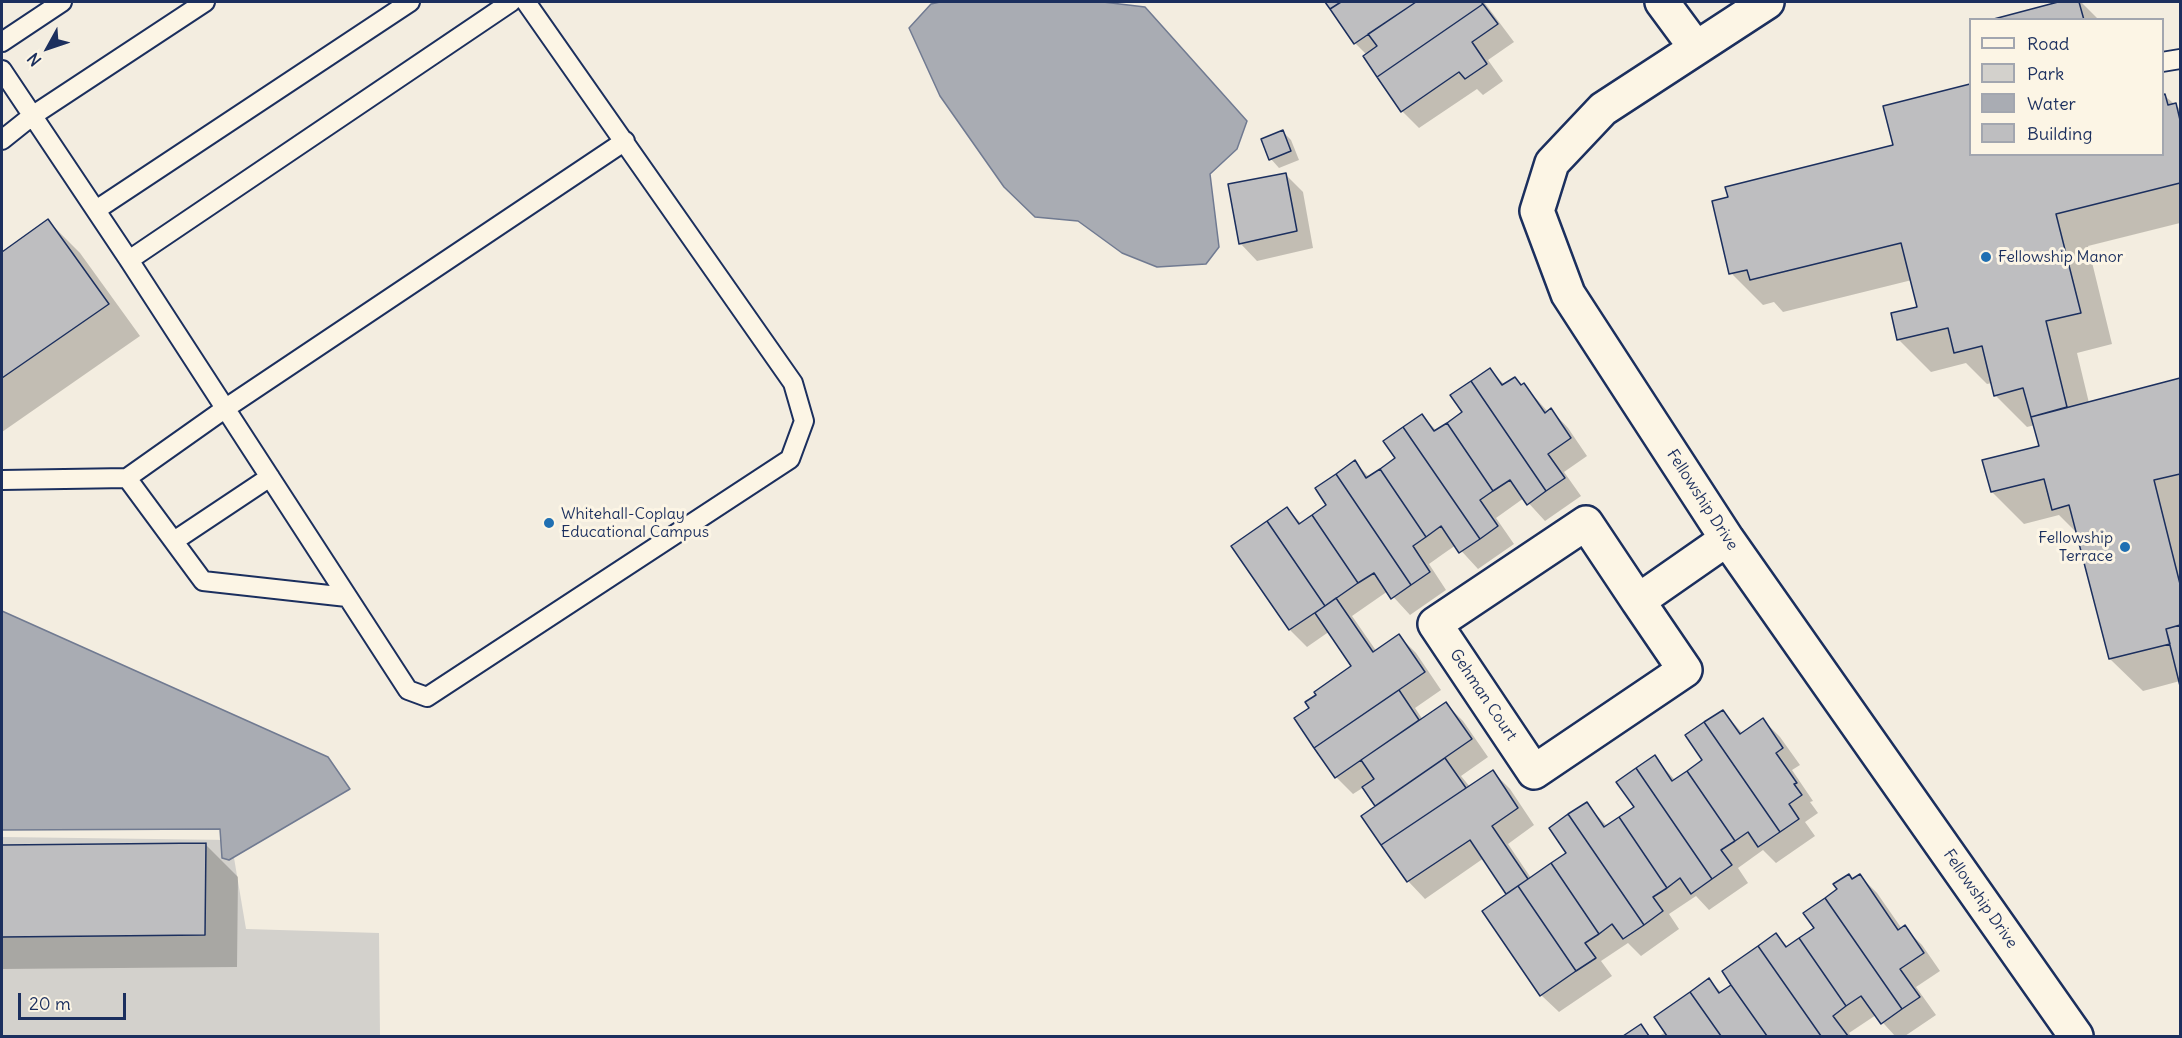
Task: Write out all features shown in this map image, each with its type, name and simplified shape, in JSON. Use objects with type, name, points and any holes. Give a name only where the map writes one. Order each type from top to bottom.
[{"type":"street","points":[[1662,2],[1696,48]]},
{"type":"street","name":"Fellowship Drive","points":[[1767,2],[1604,109],[1552,163],[1537,211],[1568,294],[1728,539],[2076,1036]]},
{"type":"street","name":"Gehman Court","points":[[1586,523],[1638,601],[1685,670],[1534,772],[1435,624],[1586,523]]},
{"type":"street","points":[[1638,601],[1728,539]]},
{"type":"lane","points":[[2,42],[63,2]]},
{"type":"lane","points":[[2,140],[32,116],[205,2]]},
{"type":"lane","points":[[96,210],[410,2]]},
{"type":"lane","points":[[129,260],[511,2]]},
{"type":"lane","points":[[2,70],[226,408],[408,690],[427,697],[790,459],[804,421],[793,383],[526,2]]},
{"type":"lane","points":[[2164,62],[2181,59]]},
{"type":"lane","points":[[2,480],[127,478],[226,408],[625,141]]},
{"type":"lane","points":[[174,541],[270,477]]},
{"type":"lane","points":[[127,478],[203,581],[347,597]]},
{"type":"green space","points":[[2,837],[231,840],[246,929],[379,933],[380,1036],[2,1036]]},
{"type":"water","points":[[940,2],[1103,2],[1145,7],[1247,121],[1237,149],[1210,174],[1219,247],[1206,264],[1157,267],[1122,253],[1078,221],[1035,217],[1004,187],[940,96],[909,28],[931,4]]},
{"type":"water","points":[[2,611],[328,757],[350,789],[229,860],[222,858],[220,829],[2,830]]},
{"type":"building","points":[[1325,2],[1341,2],[1330,9]]},
{"type":"building","points":[[1341,2],[1416,2],[1354,44],[1330,9]]},
{"type":"building","points":[[1416,2],[1481,2],[1483,4],[1377,77],[1363,56],[1377,46],[1368,34]]},
{"type":"building","points":[[2058,2],[2079,2],[2083,18],[1998,18]]},
{"type":"building","points":[[1483,4],[1498,24],[1472,42],[1487,64],[1465,79],[1459,72],[1401,112],[1377,77]]},
{"type":"building","name":"Fellowship Manor","points":[[1969,84],[1969,156],[2164,156],[2164,94],[2168,105],[2176,103],[2180,120],[2180,183],[2056,214],[2081,313],[2046,321],[2067,407],[2031,417],[2023,388],[1994,396],[1982,346],[1954,353],[1948,328],[1897,340],[1891,313],[1917,307],[1901,243],[1750,280],[1747,270],[1729,274],[1712,201],[1728,197],[1725,187],[1893,145],[1883,106]]},
{"type":"building","points":[[1283,130],[1291,151],[1269,160],[1261,139]]},
{"type":"building","points":[[1286,173],[1297,231],[1239,244],[1228,184]]},
{"type":"building","points":[[48,219],[109,304],[2,378],[2,252]]},
{"type":"building","points":[[1490,368],[1502,385],[1515,377],[1521,385],[1524,383],[1545,413],[1551,408],[1571,438],[1548,454],[1565,478],[1546,491],[1471,381]]},
{"type":"building","name":"Fellowship Terrace","points":[[2180,378],[2180,474],[2154,480],[2180,584],[2180,625],[2166,629],[2170,644],[2109,659],[2069,505],[2052,510],[2044,479],[1991,492],[1982,460],[2039,446],[2031,417]]},
{"type":"building","points":[[1471,381],[1546,491],[1527,505],[1510,480],[1493,491],[1447,423],[1462,412],[1450,395]]},
{"type":"building","points":[[1422,414],[1434,431],[1447,423],[1493,491],[1480,500],[1498,526],[1480,539],[1403,427]]},
{"type":"building","points":[[1403,427],[1480,539],[1459,553],[1441,526],[1426,537],[1380,469],[1395,458],[1383,441]]},
{"type":"building","points":[[1355,460],[1366,478],[1380,469],[1426,537],[1413,546],[1430,572],[1411,585],[1336,474]]},
{"type":"building","points":[[1336,474],[1411,585],[1391,599],[1374,573],[1358,583],[1312,515],[1326,505],[1315,488]]},
{"type":"building","points":[[1287,507],[1299,524],[1312,515],[1358,583],[1325,606],[1267,521]]},
{"type":"building","points":[[1267,521],[1325,606],[1289,630],[1231,546]]},
{"type":"building","points":[[1336,598],[1373,652],[1399,634],[1425,672],[1314,748],[1294,718],[1309,708],[1305,702],[1316,695],[1314,692],[1351,666],[1315,613]]},
{"type":"building","points":[[2180,625],[2180,686],[2166,629]]},
{"type":"building","points":[[1399,690],[1419,720],[1335,778],[1314,748]]},
{"type":"building","points":[[1446,702],[1472,739],[1375,806],[1362,787],[1374,779],[1361,760]]},
{"type":"building","points":[[1723,710],[1740,734],[1763,718],[1783,748],[1776,753],[1797,783],[1794,784],[1802,795],[1789,804],[1799,819],[1780,832],[1704,722]]},
{"type":"building","points":[[1704,722],[1780,832],[1758,847],[1748,832],[1735,841],[1687,771],[1702,760],[1685,735]]},
{"type":"building","points":[[1655,755],[1672,781],[1687,771],[1735,841],[1721,850],[1732,865],[1712,879],[1636,768]]},
{"type":"building","points":[[1445,758],[1466,788],[1381,845],[1361,816]]},
{"type":"building","points":[[1636,768],[1712,879],[1691,894],[1680,878],[1667,888],[1619,817],[1634,807],[1616,782]]},
{"type":"building","points":[[1493,770],[1518,808],[1492,826],[1528,879],[1506,894],[1470,840],[1407,882],[1381,845]]},
{"type":"building","points":[[1587,802],[1604,827],[1619,817],[1667,888],[1653,897],[1663,911],[1644,925],[1568,814]]},
{"type":"building","points":[[1568,814],[1644,925],[1623,939],[1612,924],[1599,934],[1551,863],[1566,853],[1549,828]]},
{"type":"building","points":[[206,843],[205,935],[2,937],[2,845]]},
{"type":"building","points":[[1551,863],[1599,934],[1585,943],[1596,958],[1576,971],[1518,886]]},
{"type":"building","points":[[1849,874],[1852,879],[1860,874],[1898,930],[1905,925],[1924,953],[1900,969],[1920,997],[1902,1009],[1825,898],[1837,889],[1833,884]]},
{"type":"building","points":[[1518,886],[1576,971],[1540,996],[1482,911]]},
{"type":"building","points":[[1825,898],[1902,1009],[1881,1024],[1861,996],[1846,1006],[1799,938],[1814,928],[1803,913]]},
{"type":"building","points":[[1776,933],[1786,947],[1799,938],[1846,1006],[1833,1016],[1848,1036],[1821,1036],[1758,946]]},
{"type":"building","points":[[1758,946],[1821,1036],[1767,1036],[1731,985],[1722,971]]},
{"type":"building","points":[[1709,978],[1719,993],[1731,985],[1767,1036],[1721,1036],[1690,992]]},
{"type":"building","points":[[1690,992],[1721,1036],[1667,1036],[1654,1017]]},
{"type":"building","points":[[1641,1024],[1649,1036],[1623,1036]]},
{"type":"place","name":"Fellowship Manor","points":[[1986,257]]},
{"type":"place","name":"Whitehall-Coplay Educational Campus","points":[[549,523]]},
{"type":"place","name":"Fellowship Terrace","points":[[2125,547]]}]
